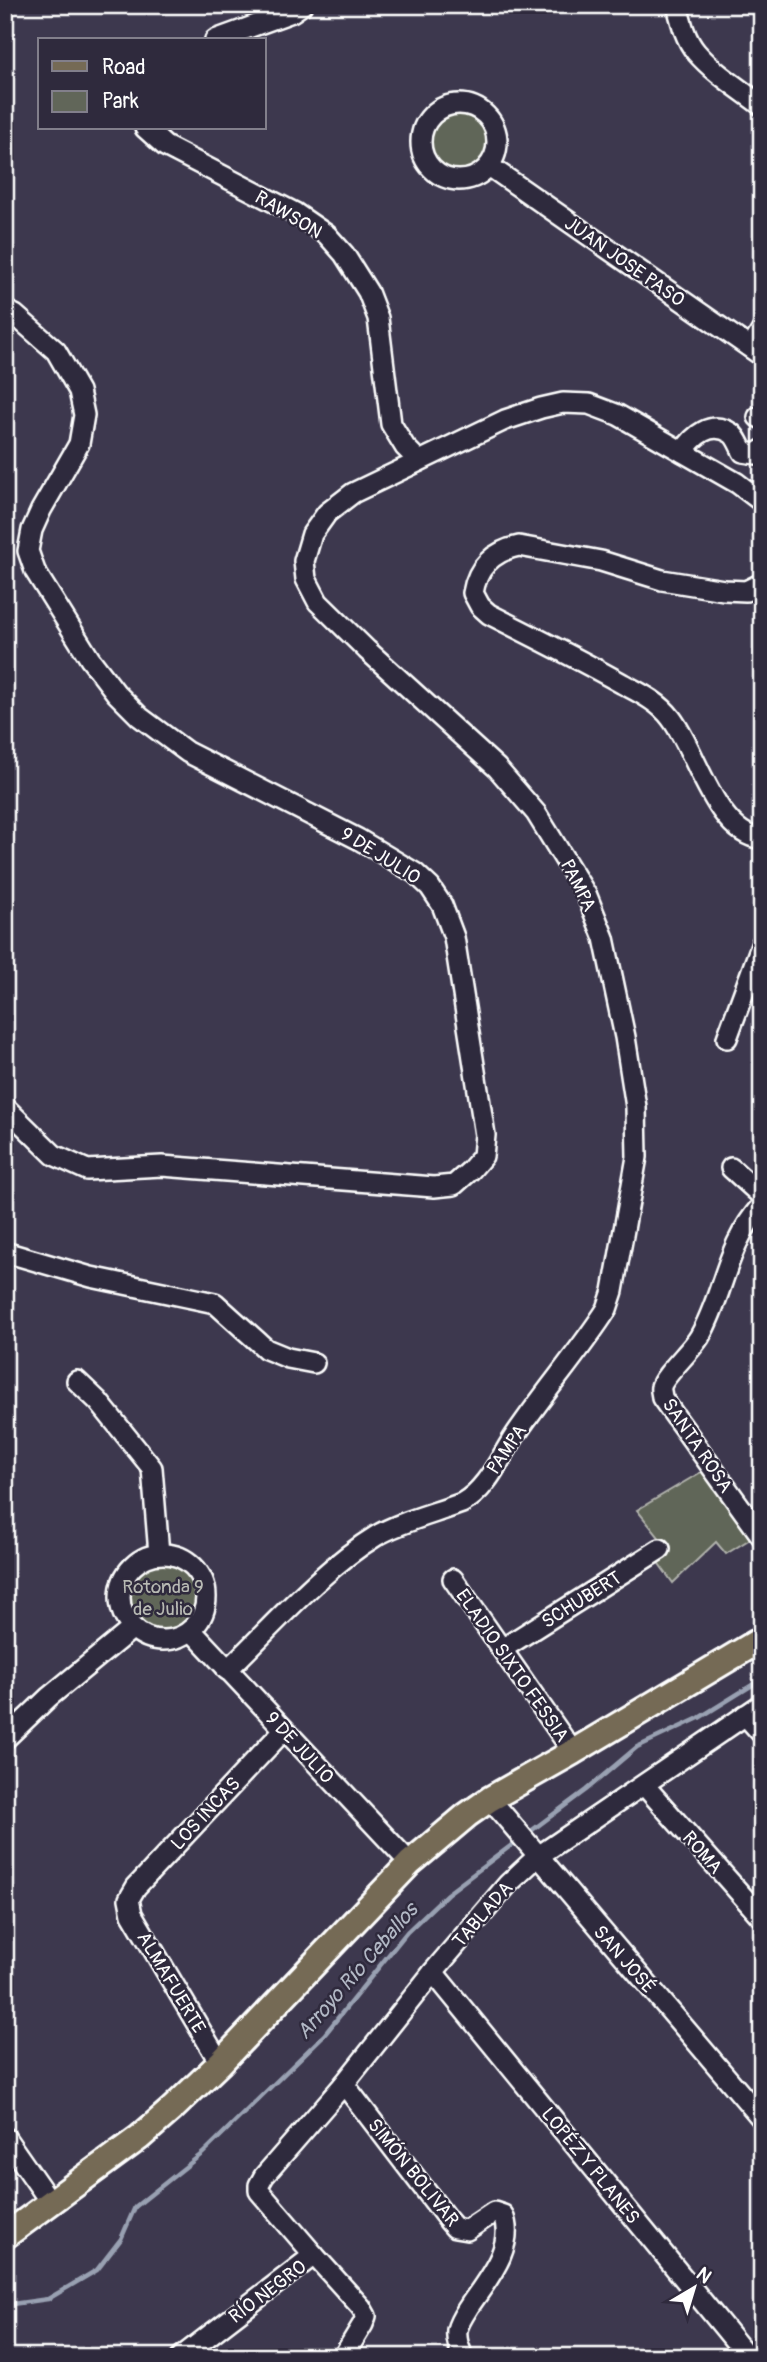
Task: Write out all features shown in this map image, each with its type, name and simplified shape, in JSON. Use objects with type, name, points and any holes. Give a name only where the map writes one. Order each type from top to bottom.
[{"type":"main road","points":[[5,2236],[140,2137],[220,2063],[410,1863],[442,1835],[490,1799],[762,1639]]},
{"type":"street","points":[[220,38],[292,12],[302,5]]},
{"type":"street","points":[[677,5],[684,32],[695,51],[762,106]]},
{"type":"street","points":[[453,104],[466,104],[478,109],[495,129],[495,155],[489,166],[480,175],[469,180],[456,181],[433,172],[425,162],[420,138],[423,126],[430,116],[440,108],[453,104]]},
{"type":"street","name":"RAWSON","points":[[147,130],[164,146],[295,213],[327,235],[344,254],[368,292],[378,318],[391,424],[405,447],[419,461]]},
{"type":"street","name":"JUAN JOSE PASO","points":[[489,166],[756,352]]},
{"type":"street","name":"9 DE JULIO","points":[[5,310],[15,315],[56,352],[79,391],[84,415],[79,444],[32,530],[27,551],[35,571],[90,659],[116,693],[140,717],[187,752],[359,839],[415,873],[430,887],[443,905],[454,937],[485,1135],[483,1156],[471,1170],[454,1185],[434,1187],[162,1166],[88,1170],[54,1155],[5,1107]]},
{"type":"street","points":[[756,352],[762,330]]},
{"type":"street","name":"PAMPA","points":[[227,1670],[330,1570],[353,1552],[378,1535],[462,1503],[481,1488],[518,1431],[607,1309],[614,1291],[637,1157],[636,1107],[625,1037],[604,938],[581,885],[536,813],[497,768],[318,602],[306,579],[304,561],[312,534],[327,513],[353,493],[505,420],[563,403],[589,404],[618,415],[737,483],[762,502]]},
{"type":"street","points":[[682,452],[690,441],[704,431],[719,427],[733,434],[743,452],[756,454],[762,450]]},
{"type":"street","points":[[762,583],[746,591],[712,588],[662,580],[601,561],[519,545],[492,557],[481,568],[473,593],[480,606],[489,614],[601,671],[651,700],[681,731],[717,803],[729,821],[741,831],[762,839]]},
{"type":"street","points":[[727,1038],[762,943]]},
{"type":"street","points":[[731,1168],[762,1196]]},
{"type":"street","name":"SANTA ROSA","points":[[762,1205],[748,1220],[728,1260],[705,1327],[694,1347],[661,1387],[662,1398],[762,1537]]},
{"type":"street","points":[[5,1252],[92,1276],[215,1303],[266,1349],[288,1358],[314,1363]]},
{"type":"street","points":[[77,1381],[98,1401],[152,1468],[159,1554]]},
{"type":"street","name":"SCHUBERT","points":[[502,1649],[660,1549]]},
{"type":"street","points":[[159,1554],[185,1560],[195,1568],[206,1592],[206,1605],[201,1618],[191,1630],[170,1640],[156,1640],[144,1636],[124,1617],[120,1604],[120,1589],[125,1576],[134,1565],[146,1557],[159,1554]]},
{"type":"street","name":"ELADIO SIXTO FESSIA","points":[[453,1579],[573,1752]]},
{"type":"street","points":[[5,1739],[49,1697],[133,1628]]},
{"type":"street","name":"9 DE JULIO","points":[[191,1630],[410,1863]]},
{"type":"street","name":"TABLADA","points":[[259,2185],[534,1853],[644,1785],[762,1704]]},
{"type":"street","points":[[745,1715],[762,1734]]},
{"type":"street","name":"LOS INCAS","points":[[129,1899],[136,1887],[284,1730]]},
{"type":"street","name":"ROMA","points":[[644,1785],[762,1918]]},
{"type":"street","name":"SAN JOSÉ","points":[[490,1799],[762,2119]]},
{"type":"street","name":"ALMAFUERTE","points":[[129,1899],[132,1914],[220,2063]]},
{"type":"street","name":"LOPÉZ Y PLANES","points":[[433,1972],[748,2357]]},
{"type":"street","name":"SIMÓN BOLIVAR","points":[[344,2084],[426,2194],[455,2228],[467,2230],[494,2212],[503,2215],[507,2224],[507,2235],[496,2266],[458,2326],[457,2340],[463,2357]]},
{"type":"street","points":[[5,2137],[51,2203]]},
{"type":"street","name":"RÍO NEGRO","points":[[181,2357],[314,2255],[259,2191],[259,2185]]},
{"type":"street","points":[[314,2255],[366,2316],[343,2357]]},
{"type":"street","points":[[755,2357],[762,2351]]},
{"type":"green space","points":[[460,114],[471,116],[484,127],[489,143],[487,154],[476,167],[460,172],[449,170],[436,159],[431,143],[433,132],[444,119]]},
{"type":"green space","points":[[708,1468],[758,1534],[726,1554],[716,1542],[673,1583],[657,1561],[670,1551],[637,1510]]},
{"type":"green space","name":"Rotonda 9 de Julio","points":[[163,1554],[187,1561],[199,1573],[206,1597],[199,1621],[187,1633],[163,1640],[139,1633],[127,1621],[120,1597],[127,1573],[139,1561]]},
{"type":"waterway","name":"Arroyo Río Ceballos","points":[[527,1834],[637,1747],[699,1718],[762,1679]]},
{"type":"waterway","name":"Arroyo Río Ceballos","points":[[5,2305],[48,2299],[97,2270],[121,2239],[135,2207],[203,2153],[325,2034],[407,1932],[447,1894],[517,1841]]}]
